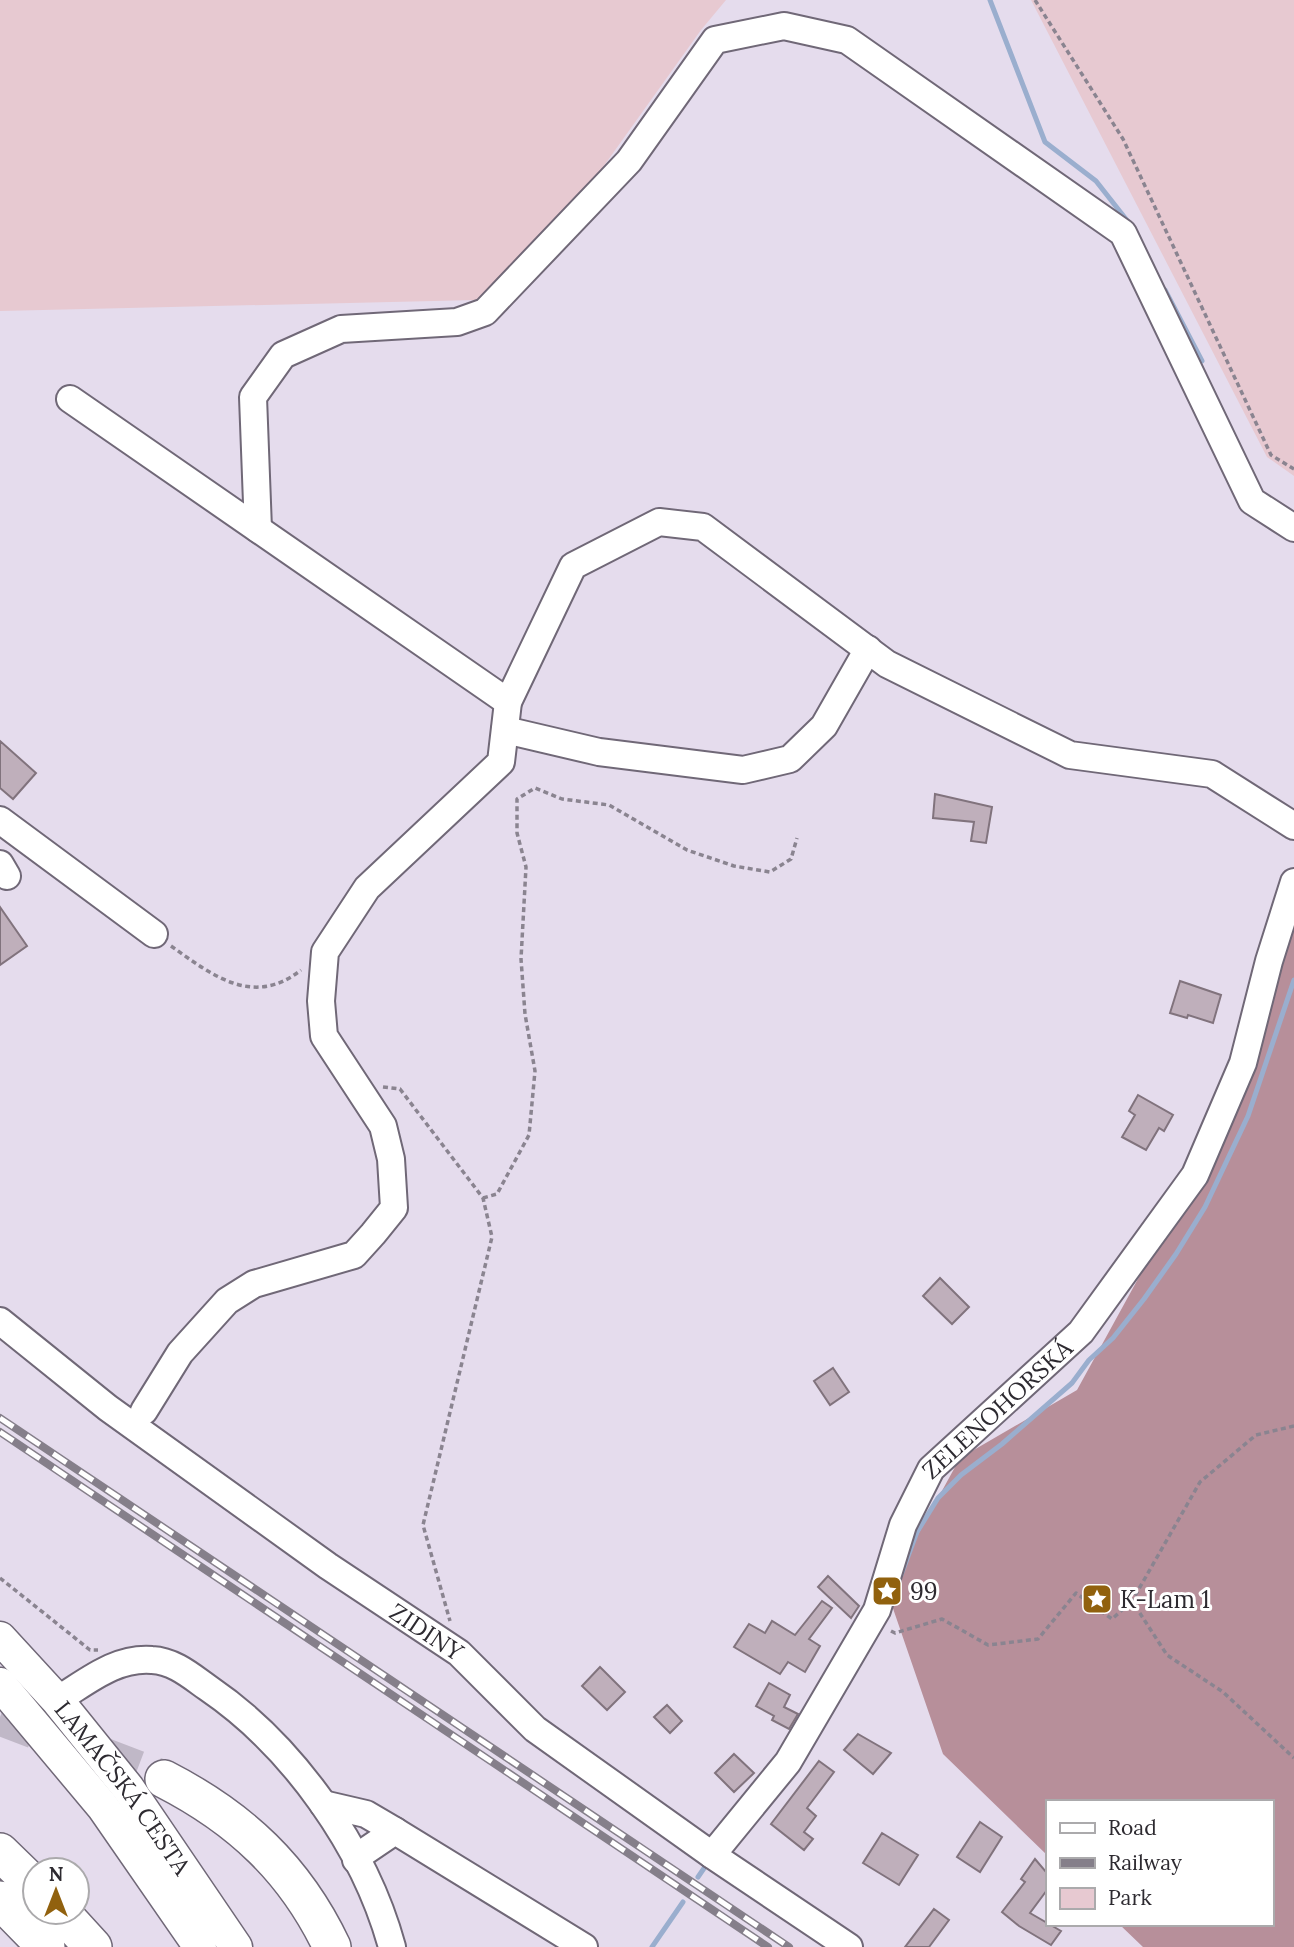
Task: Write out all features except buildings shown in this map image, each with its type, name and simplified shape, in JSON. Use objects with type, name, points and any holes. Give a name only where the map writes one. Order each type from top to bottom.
[{"type":"highway","points":[[164,1779],[206,1801],[237,1824],[273,1858],[306,1900],[332,1947]]},
{"type":"highway","points":[[0,1852],[21,1872]]},
{"type":"highway","points":[[0,1900],[46,1947]]},
{"type":"highway","points":[[74,1926],[93,1947]]},
{"type":"main road","name":"LAMAČSKÁ CESTA","points":[[0,1638],[57,1700],[128,1788],[236,1947]]},
{"type":"main road","name":"LAMAČSKÁ CESTA","points":[[0,1684],[103,1807],[200,1947]]},
{"type":"street","points":[[258,529],[253,397],[283,355],[341,329],[457,322],[485,312],[629,161],[715,40],[783,26],[847,40],[1123,233],[1252,501],[1294,528]]},
{"type":"street","points":[[71,399],[508,702]]},
{"type":"street","points":[[144,1411],[180,1353],[227,1301],[254,1284],[354,1255],[394,1208],[391,1158],[383,1126],[324,1036],[321,1001],[325,952],[367,888],[501,762],[508,702],[573,566],[659,522],[703,527],[887,664],[1070,755],[1212,774],[1294,826]]},
{"type":"street","points":[[505,730],[598,752],[743,770],[790,759],[824,726],[868,649]]},
{"type":"street","points":[[0,820],[154,934]]},
{"type":"street","name":"ZELENOHORSKÁ","points":[[712,1855],[788,1762],[877,1610],[903,1525],[931,1469],[1081,1332],[1195,1175],[1243,1063],[1269,961],[1294,882]]},
{"type":"street","name":"ZIDINY","points":[[0,1321],[108,1408],[328,1566],[459,1653],[535,1728],[712,1855],[849,1947]]},
{"type":"street","points":[[57,1700],[112,1666],[142,1659],[177,1666],[219,1695],[294,1766],[323,1804],[356,1860],[377,1904],[392,1947]]},
{"type":"street","points":[[323,1804],[366,1814],[579,1943]]},
{"type":"street","points":[[356,1860],[395,1831]]},
{"type":"path","points":[[1035,0],[1123,139],[1271,455],[1294,469]]},
{"type":"path","points":[[483,1198],[497,1194],[529,1135],[534,1084],[535,1071],[525,1014],[521,959],[526,867],[517,833],[516,799],[535,788],[562,799],[609,805],[687,850],[734,866],[770,872],[792,859],[797,838]]},
{"type":"path","points":[[154,934],[207,971],[234,985],[255,988],[291,978],[325,952]]},
{"type":"path","points":[[354,1083],[401,1088],[483,1198],[492,1237],[423,1525],[459,1653]]},
{"type":"path","points":[[869,1623],[895,1633],[942,1619],[988,1645],[1038,1639],[1076,1593],[1112,1619],[1132,1601],[1200,1482],[1256,1435],[1294,1426]]},
{"type":"path","points":[[0,1578],[90,1650],[97,1648],[112,1666]]},
{"type":"path","points":[[1132,1601],[1167,1655],[1223,1692],[1294,1758]]},
{"type":"green space","points":[[0,0],[726,0],[701,30],[553,237],[476,300],[0,311]]},
{"type":"green space","points":[[1031,0],[1294,0],[1294,476],[1267,457]]},
{"type":"shaded area","points":[[1294,905],[1294,1947],[1143,1947],[1121,1926],[1273,1926],[1273,1800],[1046,1800],[1046,1854],[943,1754],[887,1591],[960,1458],[1077,1390],[1195,1175]]},
{"type":"waterway","points":[[990,0],[1045,142],[1096,181],[1129,223]]},
{"type":"waterway","points":[[1165,290],[1202,361]]},
{"type":"waterway","points":[[901,1575],[917,1532],[938,1498],[961,1475],[1002,1444],[1072,1383],[1089,1360],[1113,1338],[1176,1254],[1205,1207],[1248,1116],[1294,980]]},
{"type":"waterway","points":[[698,1877],[709,1861]]},
{"type":"waterway","points":[[652,1947],[683,1902]]},
{"type":"tunnel","points":[[0,1717],[164,1779]]},
{"type":"railway","points":[[0,1418],[789,1947]]},
{"type":"railway","points":[[0,1432],[768,1947]]},
{"type":"place","name":"99","points":[[887,1591]]},
{"type":"place","name":"K-Lam 1","points":[[1097,1599]]}]
